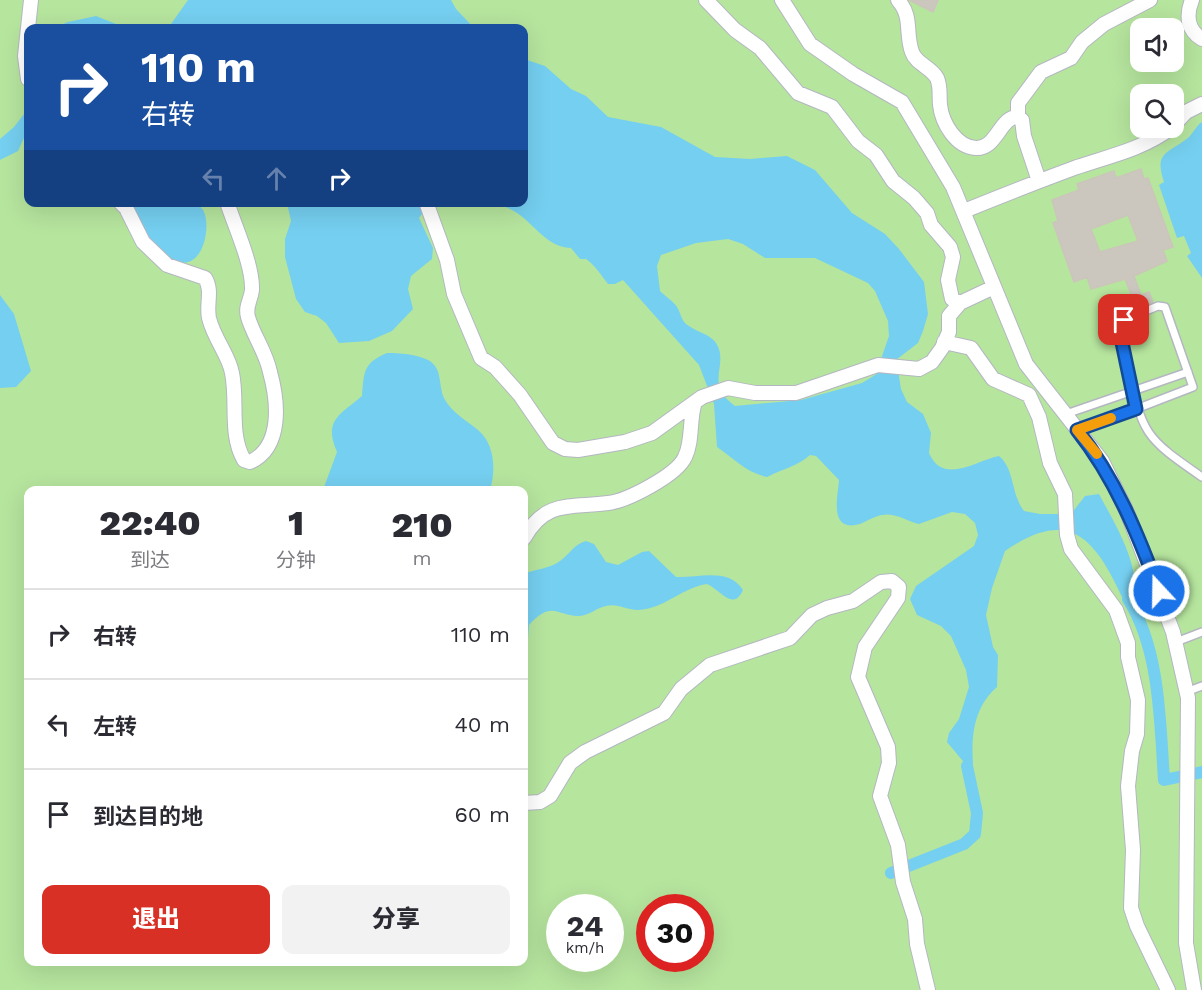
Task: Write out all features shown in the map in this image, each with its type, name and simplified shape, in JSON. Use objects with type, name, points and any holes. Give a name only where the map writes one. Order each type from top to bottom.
[{"type":"street","points":[[29,24],[32,0]]},
{"type":"street","points":[[706,0],[735,30],[760,48],[798,93],[832,107],[858,141],[876,155],[893,181],[914,198],[927,213],[932,225],[950,247],[952,268],[948,292],[952,299],[960,303]]},
{"type":"street","points":[[782,0],[810,44],[853,74],[902,102],[953,187],[1026,364],[1102,461],[1127,512],[1176,642],[1186,692],[1189,757],[1186,800],[1186,943],[1194,990]]},
{"type":"street","points":[[898,0],[909,21],[912,52],[938,80],[941,112],[957,139],[970,146],[984,146],[997,136],[1008,120],[1018,117]]},
{"type":"street","points":[[1039,181],[1024,136],[1022,120],[1018,117],[1018,103],[1041,72],[1071,58],[1082,42],[1104,24],[1150,0]]},
{"type":"street","points":[[1192,0],[1187,13],[1189,25],[1202,39]]},
{"type":"street","points":[[1184,114],[1202,104]]},
{"type":"street","points":[[963,211],[1039,181],[1128,151],[1157,138]]},
{"type":"street","points":[[125,207],[143,242],[167,265],[205,278],[210,285],[208,314],[213,331],[232,370],[237,446],[244,460],[250,462],[259,458],[271,440],[276,428],[275,414],[271,372],[248,317],[246,306],[252,291],[248,268],[229,207]]},
{"type":"street","points":[[427,207],[447,260],[454,294],[482,358],[495,367],[520,395],[552,442],[565,449],[578,450],[625,442],[652,432],[700,399],[728,388],[755,393],[796,393],[878,365],[919,369],[932,362],[944,342],[950,316],[960,303],[994,287]]},
{"type":"street","points":[[944,342],[971,348],[993,379],[1029,395],[1039,417],[1046,451],[1065,494],[1067,535],[1071,549],[1116,610],[1128,642],[1128,657],[1138,700],[1137,734],[1132,751],[1128,786],[1133,850],[1131,908],[1140,934],[1168,990]]},
{"type":"street","points":[[528,533],[545,513],[559,506],[610,503],[666,478],[686,457],[690,415],[700,399]]},
{"type":"street","points":[[528,803],[540,802],[550,796],[570,763],[585,752],[664,713],[681,688],[710,665],[790,638],[812,615],[853,601],[881,582],[892,580],[899,587],[898,598],[866,647],[858,677],[888,747],[889,763],[880,796],[892,824],[915,919],[917,944],[928,990]]},
{"type":"lane","points":[[1077,430],[1136,409],[1193,387],[1165,307],[1158,306],[1124,320],[1120,333],[1136,409],[1147,432],[1167,454],[1202,477]]},
{"type":"lane","points":[[1065,415],[1188,372]]},
{"type":"lane","points":[[1176,642],[1202,632]]},
{"type":"lane","points":[[1186,692],[1202,686]]},
{"type":"green space","points":[[0,0],[1202,0],[1202,990],[0,990]]},
{"type":"water","points":[[188,0],[451,0],[470,24],[171,24]]},
{"type":"water","points":[[96,16],[116,24],[64,24]]},
{"type":"water","points":[[528,60],[545,66],[571,89],[586,96],[608,117],[661,127],[715,157],[750,159],[787,156],[815,170],[852,213],[885,234],[924,282],[928,314],[923,331],[918,343],[892,363],[880,362],[889,336],[888,321],[875,291],[868,283],[815,258],[765,258],[743,244],[728,239],[696,243],[661,255],[657,266],[660,291],[675,305],[686,324],[710,337],[716,343],[720,351],[720,390],[726,398],[735,406],[801,400],[862,383],[883,370],[898,370],[901,389],[907,402],[923,414],[931,433],[929,453],[935,463],[943,468],[952,470],[971,466],[999,456],[1008,468],[1024,511],[1040,514],[1071,514],[1085,496],[1099,494],[1129,555],[1135,580],[1135,593],[1128,599],[1122,597],[1112,576],[1090,544],[1077,535],[1063,530],[1046,531],[1027,538],[1005,551],[992,588],[986,615],[993,647],[998,655],[997,687],[983,703],[979,713],[974,732],[973,764],[967,766],[947,742],[949,733],[959,719],[969,687],[966,670],[951,636],[941,626],[917,615],[910,599],[916,586],[974,546],[978,535],[975,523],[965,514],[952,512],[919,524],[887,514],[860,524],[850,525],[843,523],[837,511],[839,480],[816,456],[810,455],[795,465],[767,477],[740,465],[717,447],[714,404],[699,365],[623,280],[615,284],[608,284],[589,261],[580,259],[571,248],[553,243],[518,214],[505,207],[528,207]]},
{"type":"water","points":[[24,114],[24,138],[18,151],[0,160],[0,139]]},
{"type":"water","points":[[1202,122],[1202,278],[1187,256],[1191,253],[1184,236],[1177,238],[1159,185],[1164,182],[1161,172],[1162,158],[1189,137]]},
{"type":"water","points":[[131,207],[200,207],[206,219],[203,245],[194,259],[179,262],[171,259],[155,246]]},
{"type":"water","points":[[288,207],[435,207],[424,212],[419,218],[433,248],[432,259],[411,276],[408,289],[413,309],[392,331],[369,341],[339,343],[326,323],[317,316],[305,312],[296,299],[285,257],[285,239],[291,221]]},
{"type":"water","points":[[0,295],[14,314],[31,371],[16,387],[0,388]]},
{"type":"water","points":[[387,353],[403,354],[418,356],[433,363],[447,403],[478,430],[488,443],[493,458],[491,486],[324,486],[337,452],[333,441],[333,425],[341,414],[362,396],[366,369]]},
{"type":"water","points":[[586,541],[594,544],[606,562],[618,565],[642,552],[649,551],[676,577],[721,576],[730,578],[743,590],[735,599],[731,599],[726,598],[707,584],[690,589],[647,609],[634,610],[610,605],[580,616],[550,611],[537,617],[529,625],[528,639],[528,573],[556,564],[578,544]]},
{"type":"building","points":[[909,0],[938,0],[933,12]]},
{"type":"building","points":[[1141,169],[1144,179],[1148,178],[1173,247],[1163,250],[1167,261],[1134,276],[1141,295],[1149,292],[1153,302],[1128,312],[1124,302],[1133,299],[1125,279],[1091,289],[1087,277],[1074,282],[1053,223],[1058,221],[1052,200],[1079,190],[1077,184],[1114,171],[1116,178]],"holes":[[[1128,215],[1138,241],[1100,252],[1091,229]]]},
{"type":"waterway","points":[[1128,599],[1147,640],[1152,663],[1159,710],[1164,780],[1202,772]]},
{"type":"waterway","points":[[891,873],[964,844],[975,834],[977,813],[967,766]]},
{"type":"slow traffic","points":[[1097,454],[1077,430],[1111,418]]},
{"type":"route","points":[[1124,320],[1120,333],[1136,409],[1077,430],[1102,461],[1127,512],[1159,591]]}]
